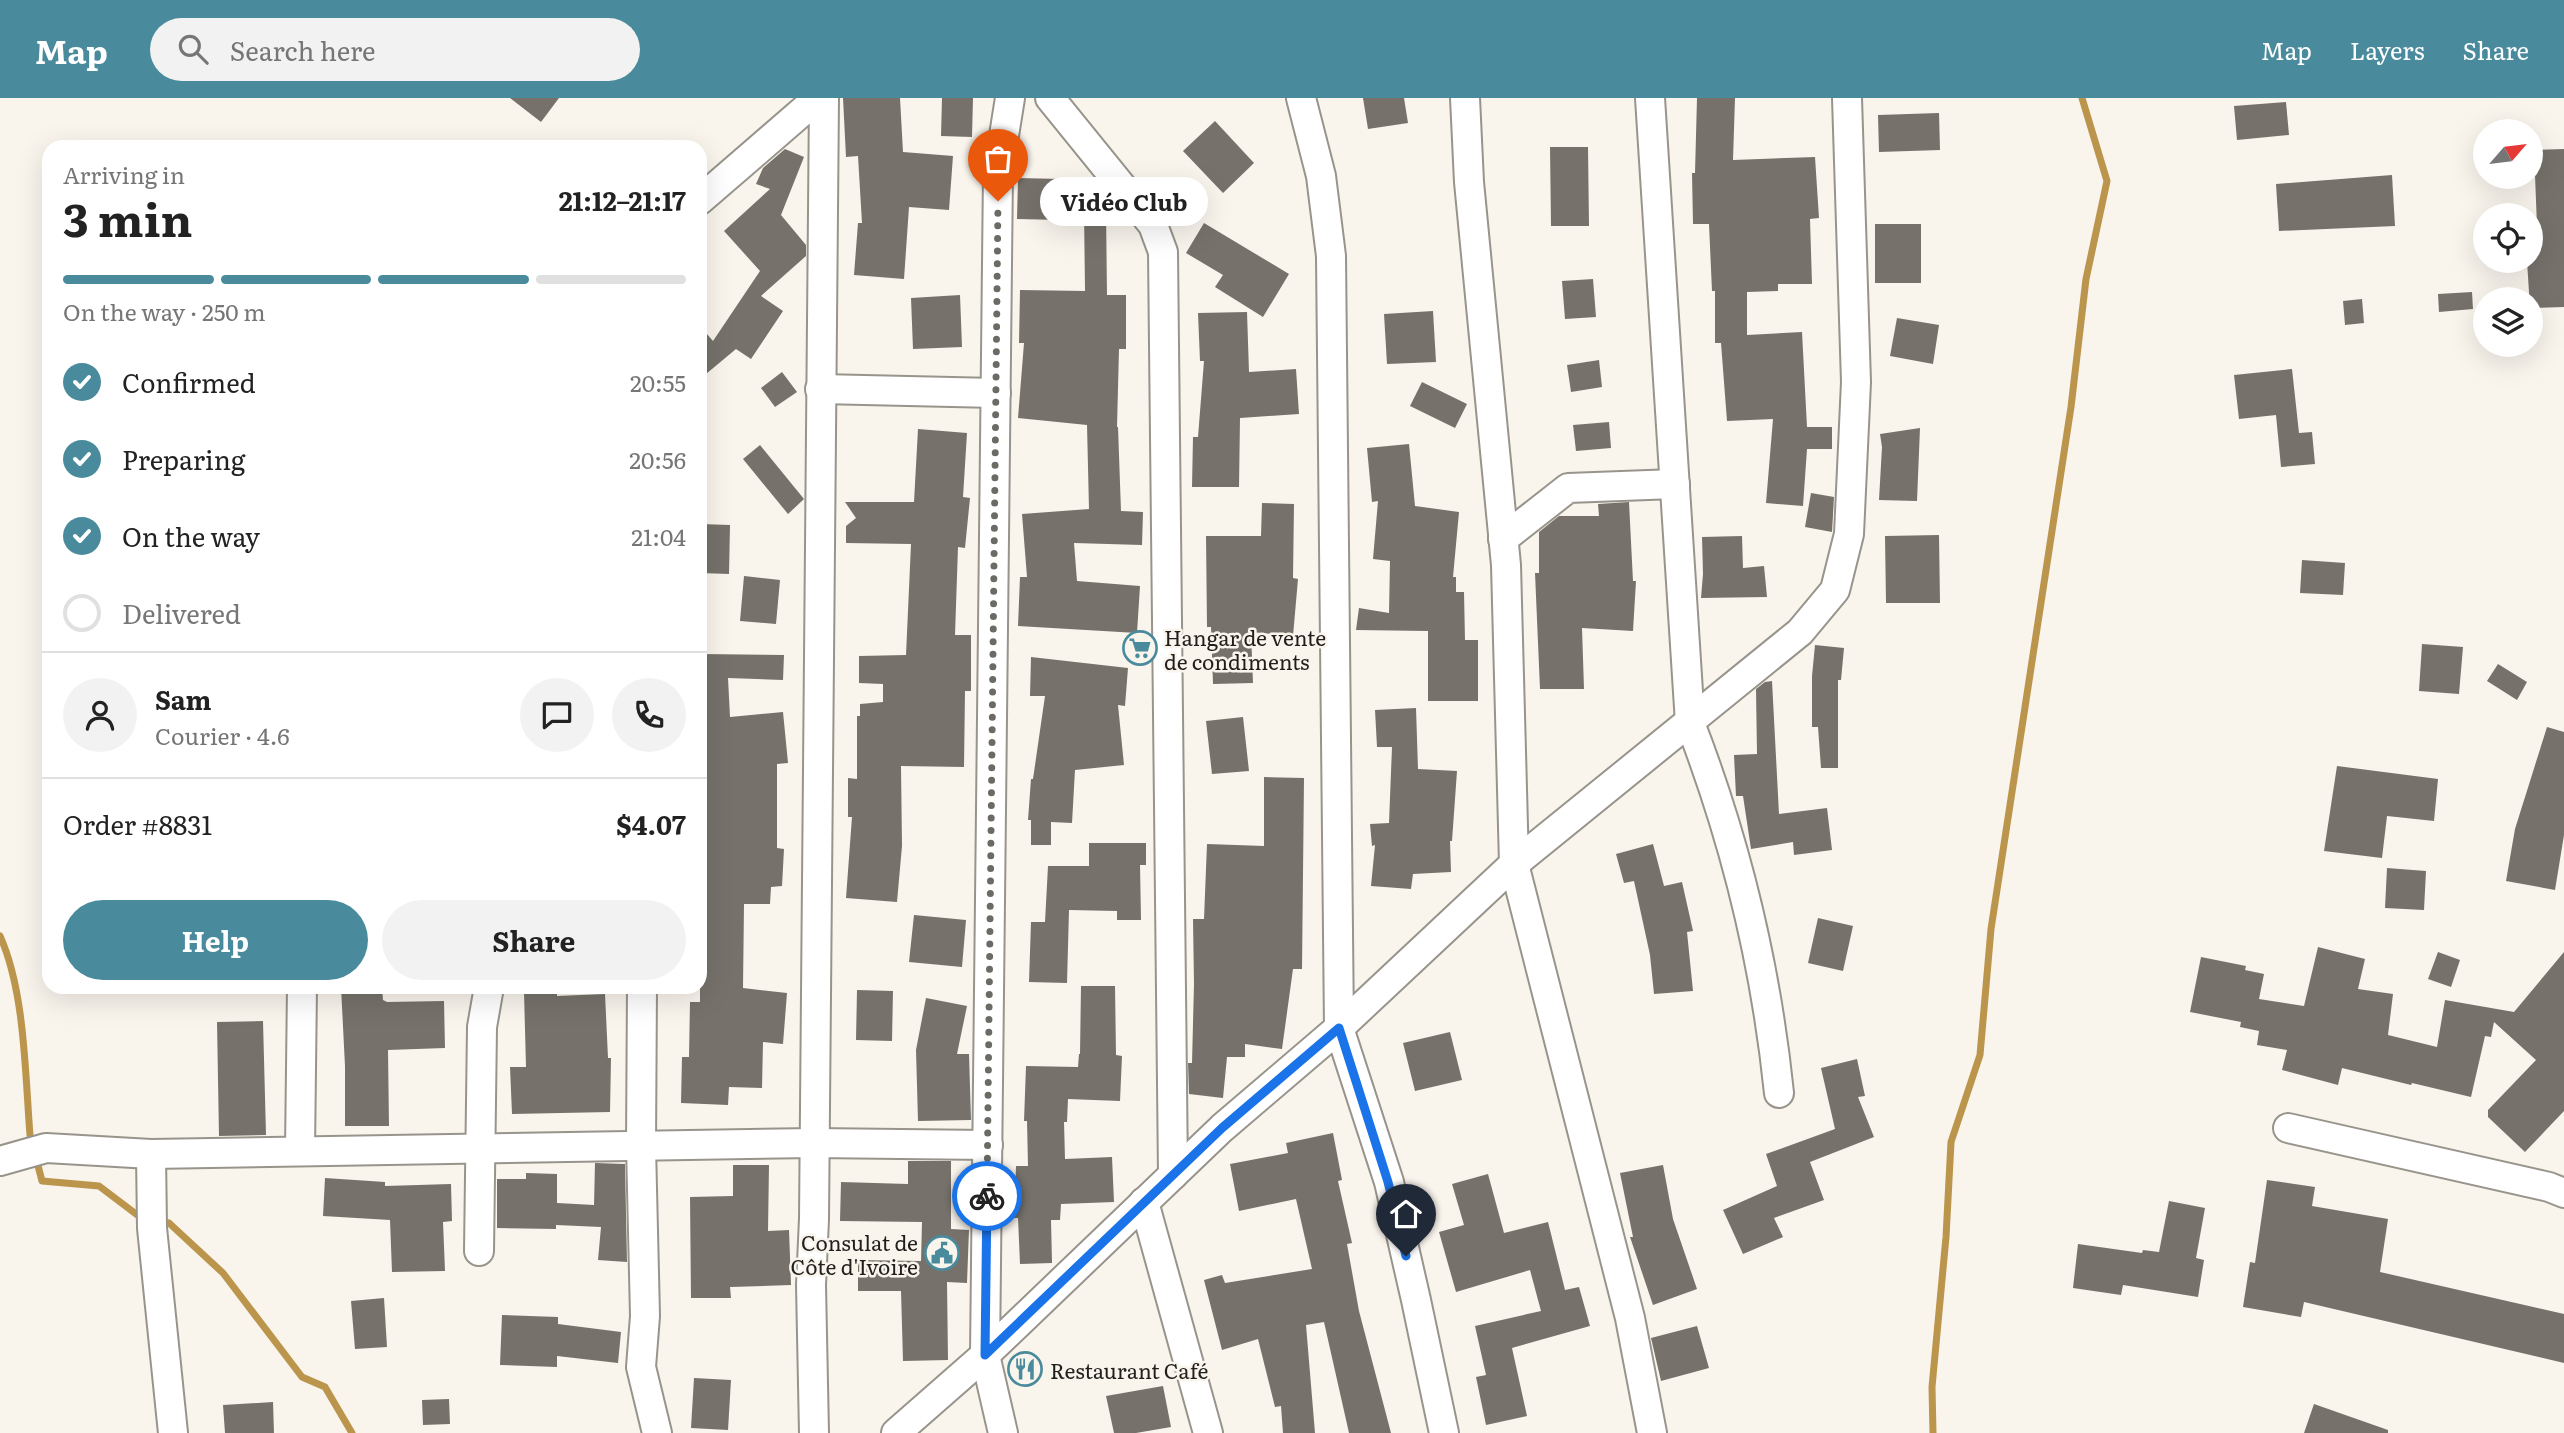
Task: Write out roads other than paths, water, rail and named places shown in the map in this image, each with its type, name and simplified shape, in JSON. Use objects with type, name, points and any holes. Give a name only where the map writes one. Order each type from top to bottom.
[{"type":"street","points":[[707,194],[818,98]]},
{"type":"street","points":[[814,1433],[811,1285],[824,98]]},
{"type":"street","points":[[1003,1433],[985,1355],[998,173],[1010,98]]},
{"type":"street","points":[[1050,98],[1153,225],[1163,252],[1173,1175]]},
{"type":"street","points":[[1301,98],[1321,176],[1331,256],[1339,1028],[1388,1182],[1444,1433]]},
{"type":"street","points":[[1465,98],[1469,182],[1506,565],[1514,864],[1630,1318],[1652,1433]]},
{"type":"street","points":[[1650,98],[1690,723],[1709,771],[1733,851],[1755,941],[1772,1029],[1779,1093]]},
{"type":"street","points":[[896,1433],[985,1355],[1222,1128],[1339,1028],[1514,864],[1800,632],[1835,590],[1849,534],[1856,382],[1847,98]]},
{"type":"street","points":[[820,389],[996,393]]},
{"type":"street","points":[[1503,539],[1568,488],[1675,484]]},
{"type":"street","points":[[300,1152],[302,994]]},
{"type":"street","points":[[479,1251],[482,1027],[488,994]]},
{"type":"street","points":[[642,994],[641,1146],[645,1316],[641,1367],[657,1433]]},
{"type":"street","points":[[2288,1128],[2549,1186],[2564,1193]]},
{"type":"street","points":[[22,1155],[814,1143],[988,1145]]},
{"type":"street","points":[[151,1154],[153,1220],[173,1433]]},
{"type":"street","points":[[1144,1202],[1208,1433]]},
{"type":"waterway","points":[[1933,1433],[1932,1387],[1946,1237],[1951,1142],[1980,1055],[1991,929],[2071,407],[2086,279],[2107,181],[2082,98]]},
{"type":"waterway","points":[[0,936],[15,982],[19,1007],[33,1147]]},
{"type":"waterway","points":[[36,1158],[42,1181],[99,1186],[140,1217],[147,1219]]},
{"type":"waterway","points":[[159,1221],[169,1223],[223,1273],[302,1377],[325,1387],[352,1433]]},
{"type":"place","name":"Vidéo Club","points":[[998,201]]},
{"type":"place","name":"Hangar de vente de condiments","points":[[1140,648]]},
{"type":"place","name":"Consulat de Côte d'Ivoire","points":[[942,1253]]},
{"type":"place","name":"Restaurant Café","points":[[1025,1369]]}]
